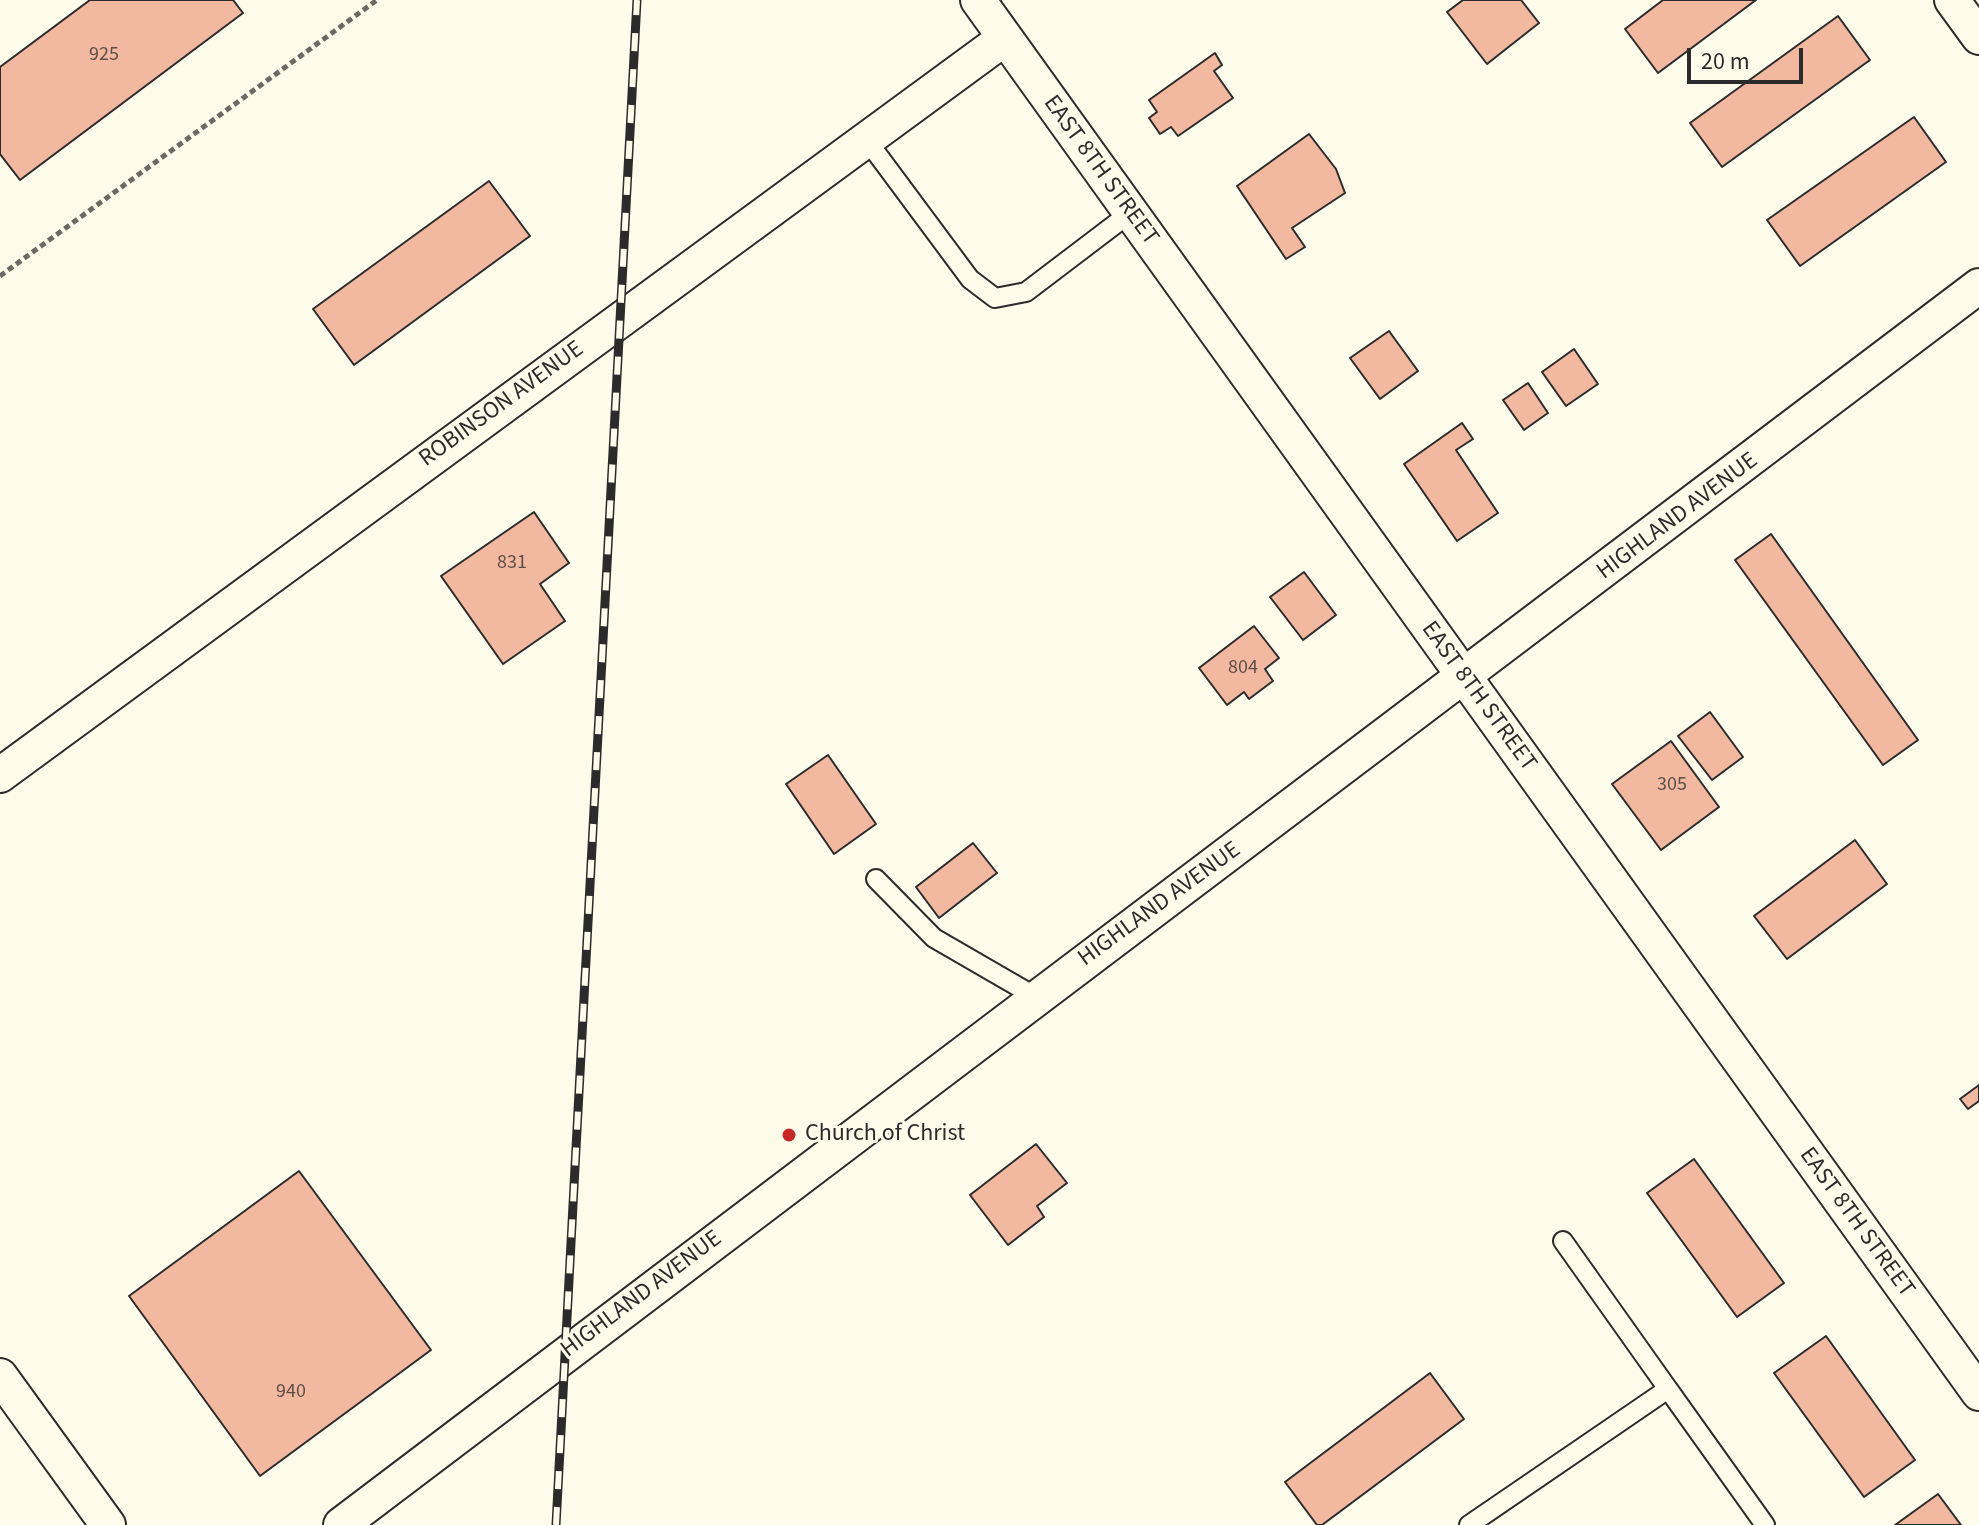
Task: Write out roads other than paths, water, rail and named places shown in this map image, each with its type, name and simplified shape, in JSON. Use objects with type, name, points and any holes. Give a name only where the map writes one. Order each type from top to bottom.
[{"type":"street","name":"EAST 8TH STREET","points":[[978,0],[1979,1393]]},
{"type":"street","points":[[1952,0],[1979,37]]},
{"type":"street","name":"ROBINSON AVENUE","points":[[0,775],[1005,38]]},
{"type":"street","name":"HIGHLAND AVENUE","points":[[341,1525],[1036,997],[1465,680],[1979,286]]},
{"type":"street","points":[[0,1376],[108,1525]]},
{"type":"lane","points":[[866,139],[970,279],[995,298],[1026,292],[1130,213]]},
{"type":"lane","points":[[876,879],[934,938],[1036,997]]},
{"type":"lane","points":[[1563,1241],[1765,1525]]},
{"type":"lane","points":[[1469,1525],[1668,1389]]},
{"type":"railway","points":[[556,1525],[637,0]]},
{"type":"place","name":"Church of Christ","points":[[789,1135]]}]
